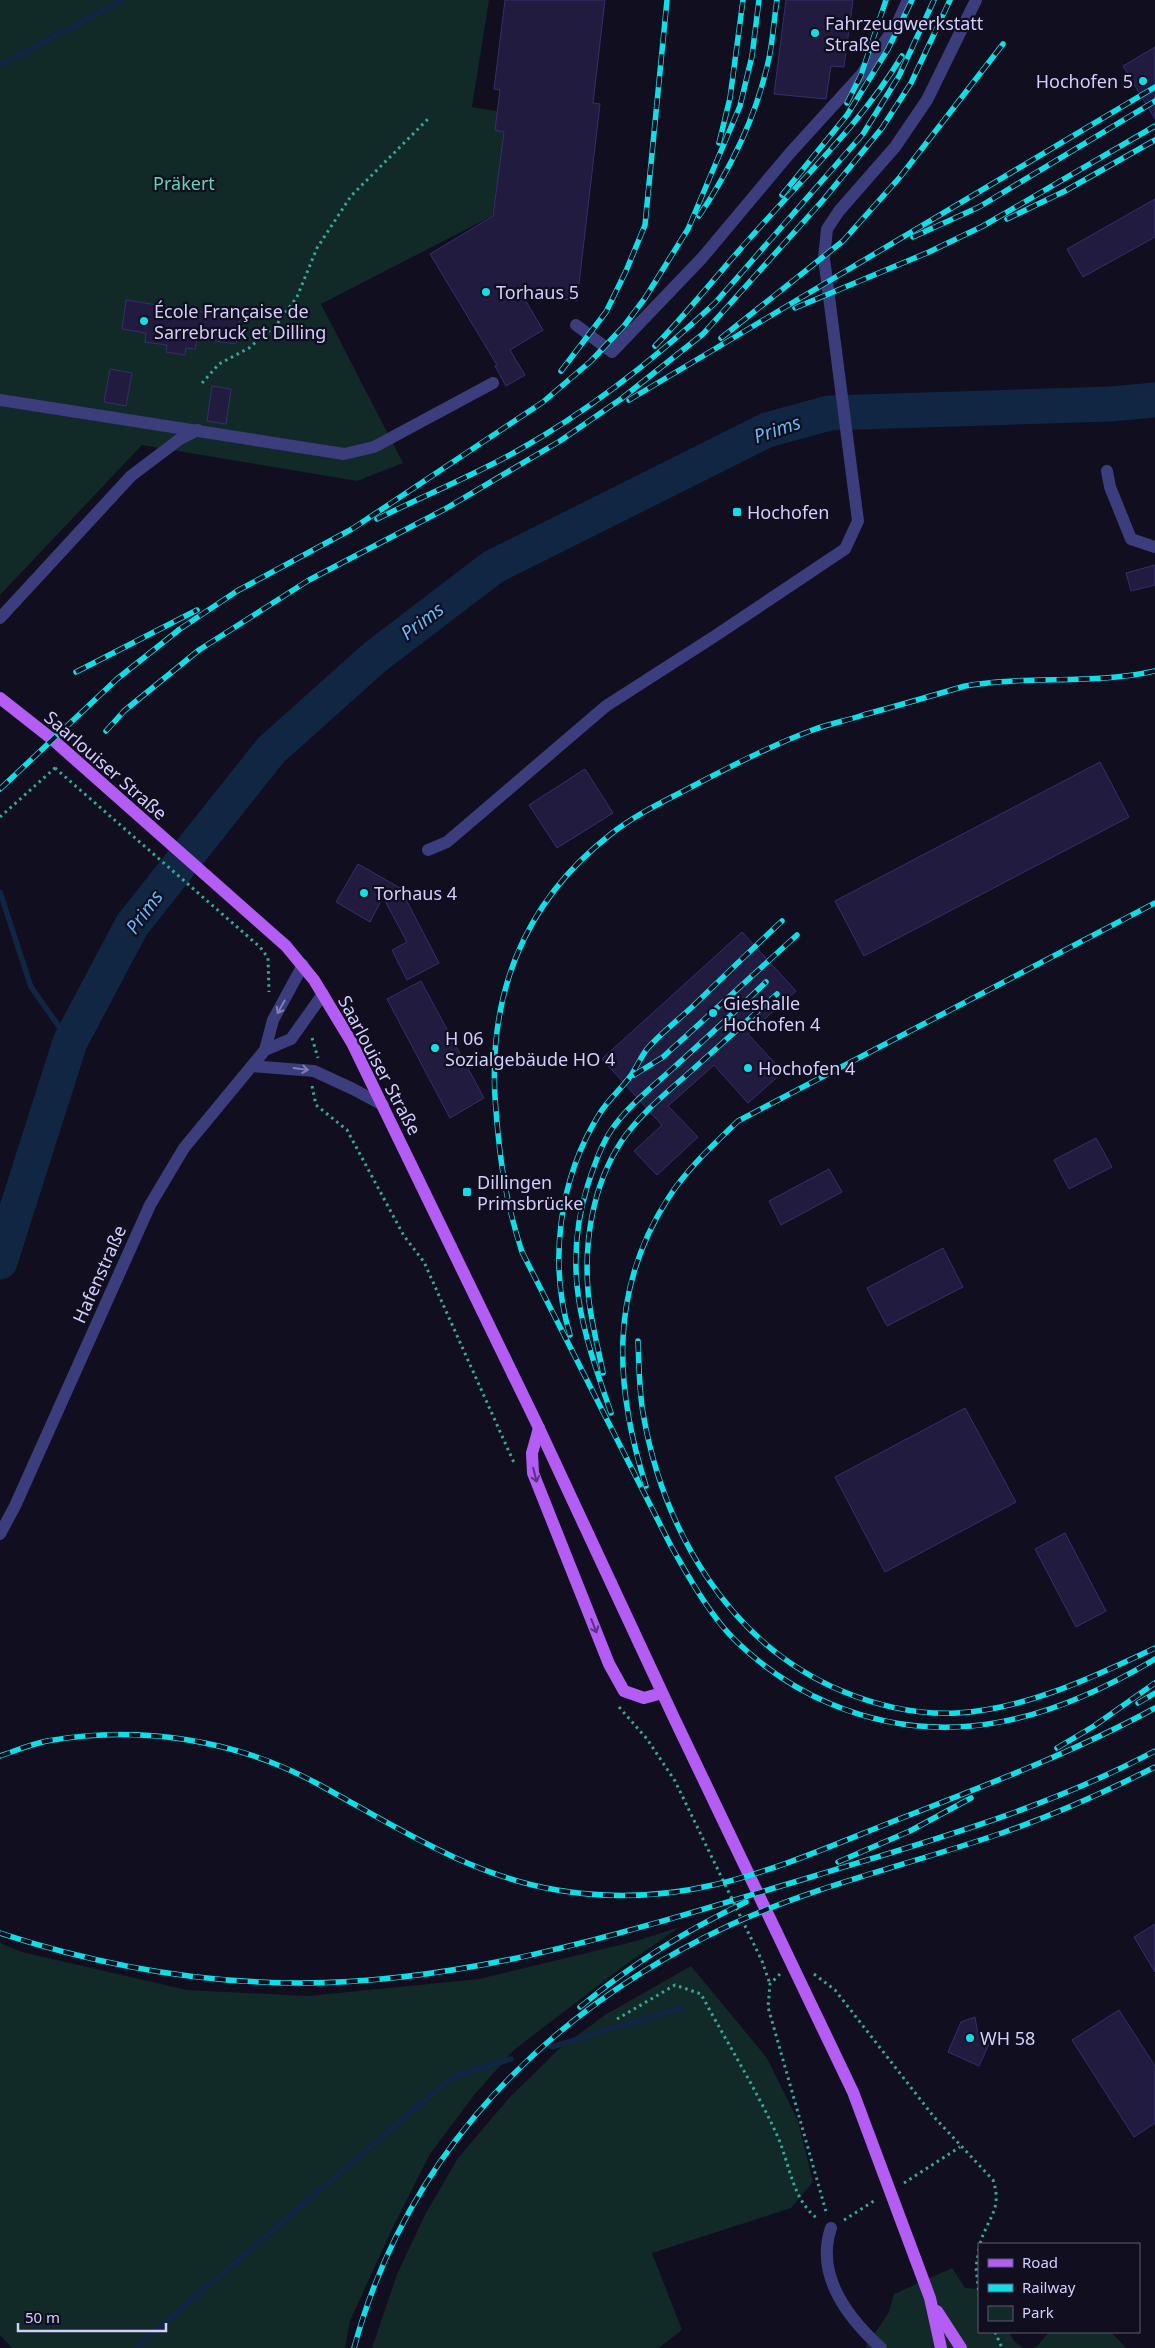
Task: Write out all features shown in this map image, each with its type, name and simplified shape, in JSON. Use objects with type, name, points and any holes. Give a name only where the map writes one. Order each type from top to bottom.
[{"type":"main road","name":"Saarlouiser Straße","points":[[0,695],[14,709]]},
{"type":"main road","name":"Saarlouiser Straße","points":[[0,698],[273,933],[303,965],[323,994],[352,1043],[538,1426],[790,1964],[853,2092],[930,2298]]},
{"type":"main road","points":[[538,1426],[532,1453],[533,1473],[609,1664],[624,1691],[644,1698],[662,1693]]},
{"type":"main road","points":[[930,2298],[941,2348]]},
{"type":"main road","points":[[930,2298],[961,2348]]},
{"type":"street","points":[[576,324],[612,352],[702,258],[790,153],[861,75],[897,24],[908,0]]},
{"type":"street","points":[[428,850],[447,842],[606,706],[715,636],[845,548],[858,521],[824,258],[827,229],[839,211],[895,147],[927,100],[976,0]]},
{"type":"street","points":[[0,400],[344,454],[374,447],[493,383]]},
{"type":"street","points":[[0,618],[131,476],[180,439],[198,430]]},
{"type":"street","points":[[1108,471],[1110,487],[1131,539],[1155,547]]},
{"type":"street","name":"Hafenstraße","points":[[0,1534],[150,1205],[184,1148],[265,1050],[273,1020],[303,965]]},
{"type":"street","name":"Hafenstraße","points":[[265,1050],[291,1039],[323,994]]},
{"type":"street","points":[[252,1066],[314,1071],[383,1105]]},
{"type":"street","points":[[831,2228],[826,2252],[833,2288],[867,2335],[881,2348]]},
{"type":"path","points":[[202,383],[219,364],[249,348],[277,324],[297,297],[317,248],[351,196],[429,118]]},
{"type":"path","points":[[0,817],[68,756]]},
{"type":"path","points":[[55,768],[260,948],[268,958],[270,1004],[279,1011]]},
{"type":"path","points":[[301,1024],[309,1033],[318,1052],[311,1090],[316,1105],[347,1130],[404,1236],[424,1262],[516,1466]]},
{"type":"path","points":[[617,1704],[632,1719],[671,1774],[762,1961],[770,1984],[768,2007],[831,2228]]},
{"type":"path","points":[[770,1984],[790,1964],[825,1981],[835,1990],[934,2117],[993,2180],[997,2194],[995,2211],[980,2243]]},
{"type":"path","points":[[617,2019],[675,1985],[701,1994],[777,2135],[800,2200],[810,2213],[831,2228]]},
{"type":"path","points":[[978,2256],[976,2267],[978,2286]]},
{"type":"path","points":[[995,2333],[1002,2348]]},
{"type":"green space","name":"Präkert","points":[[0,0],[489,0],[472,107],[508,113],[492,216],[321,304],[403,463],[357,481],[142,445],[0,595]]},
{"type":"green space","points":[[680,1927],[625,1965],[514,2050],[475,2094],[430,2154],[392,2229],[350,2321],[345,2348],[12,2348],[0,2335],[0,1943],[22,1952],[187,1990],[308,1996],[479,1979],[636,1941]]},
{"type":"green space","points":[[691,1966],[767,2058],[798,2121],[813,2182],[791,2208],[652,2253],[682,2330],[659,2348],[372,2348],[397,2274],[426,2213],[458,2158],[509,2098],[560,2048],[605,2015]]},
{"type":"green space","points":[[952,2268],[965,2288],[978,2289],[978,2333],[1010,2333],[1014,2341],[1023,2348],[867,2348],[866,2346],[889,2312],[894,2294]]},
{"type":"green space","points":[[1048,2333],[1112,2333],[1126,2348],[1033,2348]]},
{"type":"building","points":[[505,0],[605,0],[593,103],[600,104],[577,301],[521,293],[543,330],[510,350],[525,375],[506,386],[495,366],[497,365],[430,254],[493,216],[504,132],[495,130],[500,90],[494,89]]},
{"type":"building","name":"Fahrzeugwerkstatt Straße","points":[[786,0],[853,0],[844,67],[831,66],[826,99],[774,94]]},
{"type":"building","name":"Hochofen 5","points":[[1155,47],[1155,119],[1123,66]]},
{"type":"building","points":[[1155,199],[1155,237],[1083,277],[1067,249]]},
{"type":"building","points":[[126,300],[240,318],[236,344],[197,338],[195,349],[186,348],[185,355],[166,352],[167,345],[145,342],[146,333],[122,329]]},
{"type":"building","points":[[110,369],[132,373],[126,406],[104,402]]},
{"type":"building","points":[[212,386],[231,389],[226,424],[207,421]]},
{"type":"building","points":[[1155,565],[1155,585],[1131,591],[1126,573]]},
{"type":"building","points":[[1100,762],[1129,817],[864,956],[835,901]]},
{"type":"building","points":[[585,769],[613,813],[557,848],[529,805]]},
{"type":"building","points":[[358,864],[400,888],[439,963],[407,980],[392,950],[407,942],[383,897],[370,922],[336,902]]},
{"type":"building","name":"Gieshalle Hochofen 4","points":[[742,932],[796,991],[748,1034],[783,1072],[748,1103],[714,1065],[668,1106],[698,1137],[657,1175],[634,1151],[662,1125],[602,1059]]},
{"type":"building","name":"H 06 Sozialgebäude HO 4","points":[[421,981],[484,1098],[450,1118],[387,999]]},
{"type":"building","points":[[1096,1138],[1112,1167],[1069,1189],[1054,1160]]},
{"type":"building","points":[[829,1169],[842,1192],[781,1225],[769,1201]]},
{"type":"building","points":[[943,1248],[963,1287],[887,1326],[867,1288]]},
{"type":"building","points":[[965,1408],[1016,1502],[885,1572],[835,1477]]},
{"type":"building","points":[[1065,1533],[1106,1611],[1076,1627],[1035,1549]]},
{"type":"building","points":[[1155,1924],[1155,1972],[1134,1937]]},
{"type":"building","points":[[1119,2010],[1155,2066],[1155,2123],[1134,2137],[1072,2040]]},
{"type":"building","name":"WH 58","points":[[975,2017],[978,2034],[991,2040],[979,2066],[948,2052],[961,2022]]},
{"type":"waterway","points":[[0,65],[123,0]]},
{"type":"waterway","name":"Prims","points":[[0,1262],[70,1042],[132,925],[271,750],[375,657],[493,567],[767,430],[829,413],[1111,404],[1155,400]]},
{"type":"waterway","points":[[0,892],[31,987],[70,1042]]},
{"type":"waterway","points":[[552,2047],[683,2007]]},
{"type":"waterway","points":[[135,2348],[452,2077],[511,2059]]},
{"type":"railway","points":[[561,371],[606,312],[645,225],[667,0]]},
{"type":"railway","points":[[719,143],[730,98],[743,0]]},
{"type":"railway","points":[[0,789],[117,679],[180,629],[237,591],[352,529],[543,402],[591,361],[624,326],[645,298],[688,229],[740,106],[752,56],[759,0]]},
{"type":"railway","points":[[699,216],[732,160],[758,100],[772,44],[777,0]]},
{"type":"railway","points":[[847,103],[861,75],[886,0]]},
{"type":"railway","points":[[782,195],[847,115],[888,49],[912,0]]},
{"type":"railway","points":[[377,519],[500,460],[543,436],[595,402],[645,364],[715,303],[863,134],[899,76],[934,0]]},
{"type":"railway","points":[[106,731],[124,711],[199,650],[309,580],[445,509],[560,441],[621,399],[703,334],[824,199],[882,128],[911,83],[950,0]]},
{"type":"railway","points":[[721,338],[843,241],[900,177],[1003,44]]},
{"type":"railway","points":[[655,346],[853,123],[902,56]]},
{"type":"railway","points":[[629,400],[1155,87]]},
{"type":"railway","points":[[913,237],[979,207],[1155,101]]},
{"type":"railway","points":[[795,308],[929,252],[983,226],[1155,126]]},
{"type":"railway","points":[[1007,219],[1065,191],[1155,140]]},
{"type":"railway","points":[[76,672],[197,610]]},
{"type":"railway","points":[[1155,671],[1108,678],[1012,681],[965,686],[823,726],[795,737],[766,749],[641,814],[611,834],[580,861],[554,891],[532,923],[516,957],[504,993],[497,1031],[494,1070],[499,1148],[508,1199],[522,1252],[671,1546],[719,1622],[747,1652],[793,1685],[831,1704],[874,1718],[916,1726],[957,1727],[998,1722],[1038,1713],[1078,1699],[1155,1659]]},
{"type":"railway","points":[[646,1486],[635,1449],[623,1375],[623,1338],[627,1303],[636,1267],[649,1232],[669,1197],[692,1167],[738,1121],[1155,903]]},
{"type":"railway","points":[[570,1335],[563,1307],[560,1279],[561,1221],[575,1165],[586,1138],[603,1108],[629,1078],[647,1049],[782,921]]},
{"type":"railway","points":[[634,1075],[663,1057],[797,935]]},
{"type":"railway","points":[[611,1413],[584,1328],[576,1273],[576,1245],[580,1215],[593,1170],[608,1135],[625,1113],[766,982]]},
{"type":"railway","points":[[603,1373],[592,1322],[587,1272],[592,1214],[603,1176],[621,1142],[644,1114],[777,994]]},
{"type":"railway","points":[[638,1341],[643,1413],[653,1457],[667,1499],[685,1540],[708,1578],[735,1613],[766,1644],[802,1670],[842,1691],[884,1705],[928,1713],[957,1713],[1008,1705],[1059,1690],[1155,1648]]},
{"type":"railway","points":[[1057,1748],[1094,1726],[1155,1683]]},
{"type":"railway","points":[[1138,1703],[1155,1693]]},
{"type":"railway","points":[[0,1756],[47,1741],[81,1736],[151,1736],[219,1746],[285,1768],[432,1847],[492,1873],[524,1883],[557,1890],[606,1895],[653,1894],[697,1888],[740,1878],[782,1865],[1035,1765],[1096,1738],[1155,1708]]},
{"type":"railway","points":[[0,1933],[111,1963],[186,1976],[224,1980],[301,1983],[366,1980],[431,1973],[495,1962],[623,1932],[943,1837],[1072,1790],[1114,1772],[1155,1751]]},
{"type":"railway","points":[[354,2348],[378,2277],[410,2211],[448,2150],[494,2095],[545,2045],[602,1999],[664,1960],[730,1925],[763,1911],[830,1886],[968,1844],[1041,1819],[1155,1767]]},
{"type":"railway","points":[[838,1862],[910,1831],[971,1798]]},
{"type":"railway","points":[[580,2007],[619,1976],[660,1949],[702,1924],[746,1902]]},
{"type":"place","name":"Fahrzeugwerkstatt Straße","points":[[815,33]]},
{"type":"place","name":"Hochofen 5","points":[[1143,81]]},
{"type":"place","name":"Torhaus 5","points":[[486,292]]},
{"type":"place","name":"École Française de Sarrebruck et Dilling","points":[[144,321]]},
{"type":"place","name":"Hochofen","points":[[737,512]]},
{"type":"place","name":"Torhaus 4","points":[[364,893]]},
{"type":"place","name":"Gieshalle Hochofen 4","points":[[713,1013]]},
{"type":"place","name":"H 06 Sozialgebäude HO 4","points":[[435,1048]]},
{"type":"place","name":"Hochofen 4","points":[[748,1068]]},
{"type":"place","name":"Dillingen Primsbrücke","points":[[467,1192]]},
{"type":"place","name":"WH 58","points":[[970,2038]]}]
